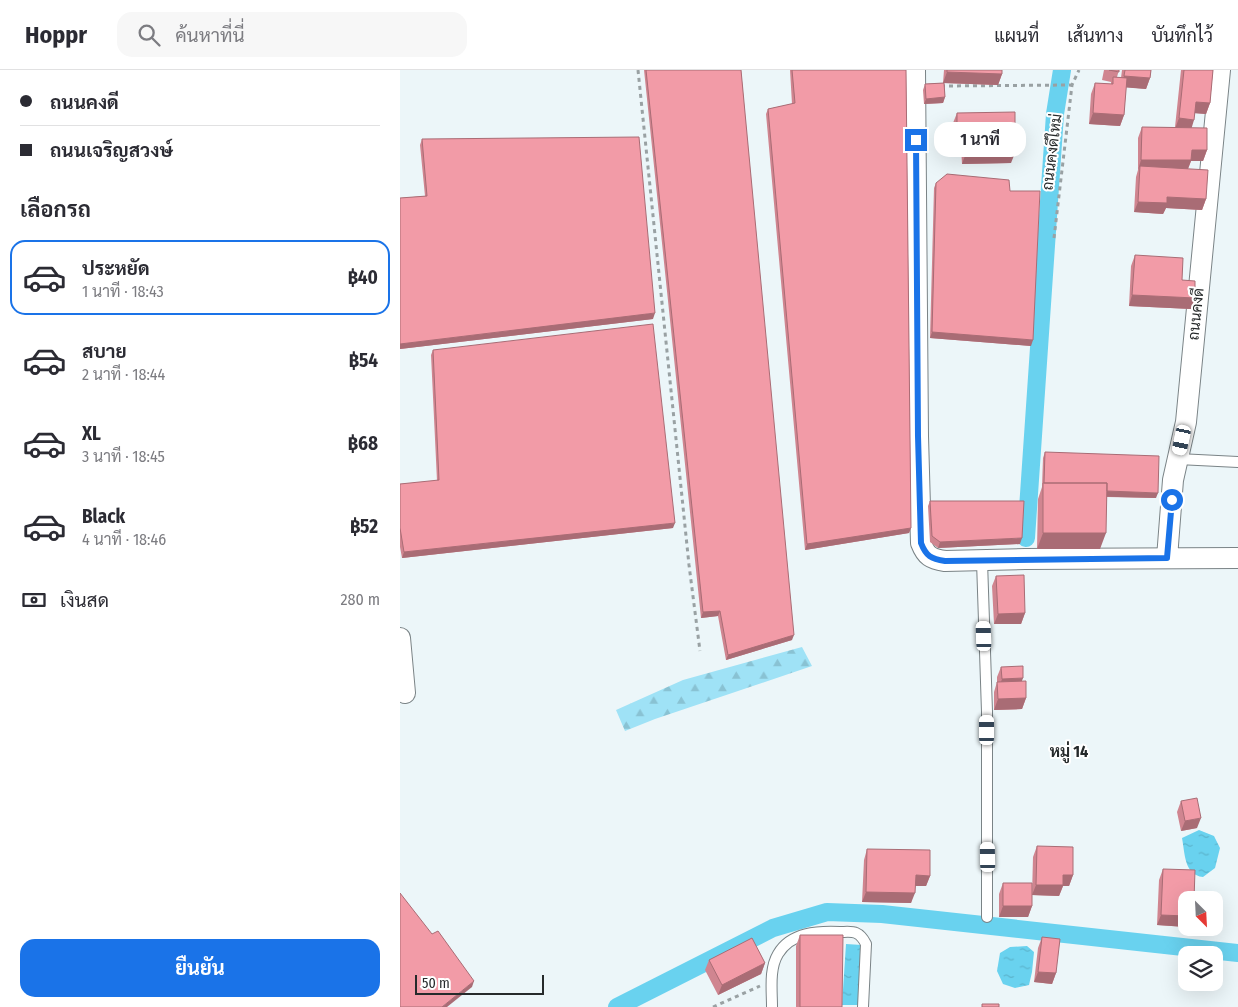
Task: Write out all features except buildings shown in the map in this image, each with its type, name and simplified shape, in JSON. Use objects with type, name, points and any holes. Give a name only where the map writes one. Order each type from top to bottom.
[{"type":"street","name":"ถนนคงดี","points":[[1167,558],[1173,480],[1186,422],[1220,70]]},
{"type":"street","points":[[916,78],[918,436],[921,543],[925,554],[934,560],[945,561],[1238,558]]},
{"type":"street","points":[[400,638],[405,693]]},
{"type":"lane","points":[[1178,459],[1238,462]]},
{"type":"lane","points":[[982,561],[987,712],[987,917]]},
{"type":"lane","points":[[772,1007],[774,962],[779,952],[790,941],[806,934],[824,931],[856,933],[862,937],[866,944],[863,1007]]},
{"type":"path","points":[[638,70],[689,564],[700,651]]},
{"type":"path","name":"ถนนคงดีใหม่","points":[[1054,238],[1071,85],[1079,70]]},
{"type":"path","points":[[916,78],[1053,86],[1071,85]]},
{"type":"path","points":[[712,1007],[772,980]]},
{"type":"green space","points":[[802,647],[812,666],[625,731],[616,710],[683,680]]},
{"type":"water","points":[[1199,830],[1214,836],[1220,848],[1215,868],[1203,877],[1192,872],[1189,868],[1186,862],[1182,838]]},
{"type":"water","points":[[846,944],[862,945],[859,1005],[842,1005]]},
{"type":"water","points":[[1027,946],[1034,952],[1029,985],[1015,988],[1003,984],[997,971],[1000,953],[1010,947]]},
{"type":"waterway","points":[[1026,538],[1055,114],[1062,70]]},
{"type":"waterway","points":[[617,1007],[773,928],[827,912],[882,914],[1238,953]]},
{"type":"district","name":"หมู่ 14","points":[[1069,751]]},
{"type":"route","points":[[916,140],[918,436],[921,543],[925,554],[934,560],[945,561],[1167,558],[1172,500]]}]
